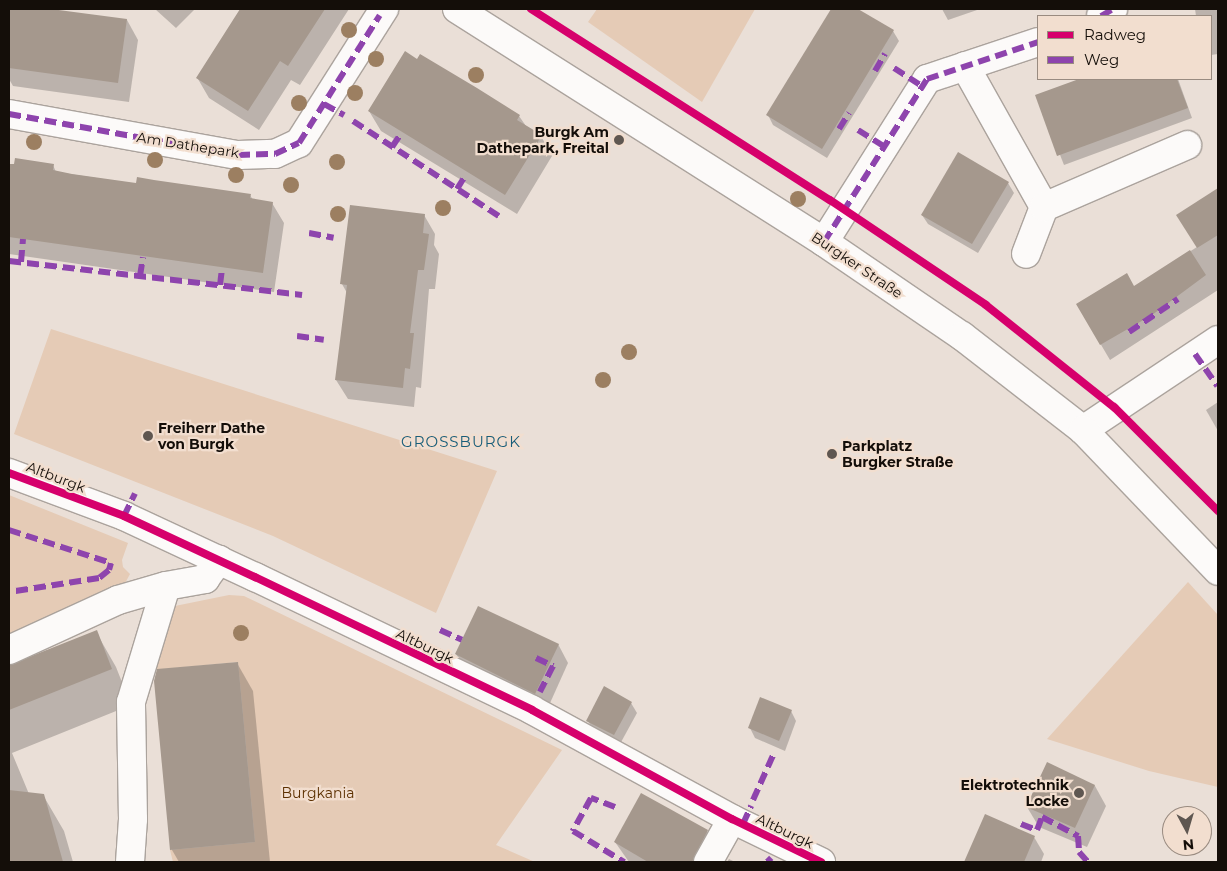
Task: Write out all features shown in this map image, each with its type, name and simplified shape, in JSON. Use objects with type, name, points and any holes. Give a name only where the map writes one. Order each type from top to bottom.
[{"type":"street","name":"Am Dathepark","points":[[9,114],[238,155],[275,154],[299,143],[384,9]]},
{"type":"street","name":"Burgker Straße","points":[[457,9],[824,242],[962,336],[1083,430],[1218,571]]},
{"type":"street","points":[[824,242],[928,79],[1037,42]]},
{"type":"street","points":[[965,66],[1044,207]]},
{"type":"street","points":[[1026,254],[1044,207],[1188,145]]},
{"type":"street","points":[[1083,430],[1218,340]]},
{"type":"street","name":"Altburgk","points":[[9,472],[124,516],[532,710],[732,819],[821,862]]},
{"type":"street","points":[[9,650],[118,600],[166,586],[205,579],[219,560]]},
{"type":"street","points":[[130,862],[133,819],[131,702],[166,586]]},
{"type":"street","points":[[708,862],[732,819]]},
{"type":"green space","points":[[597,9],[755,9],[702,102],[588,22]]},
{"type":"green space","points":[[51,329],[497,471],[436,613],[273,536],[14,434]]},
{"type":"green space","points":[[9,495],[128,543],[122,560],[123,567],[130,574],[123,587],[9,638]]},
{"type":"green space","points":[[1188,582],[1218,615],[1218,787],[1149,771],[1047,739]]},
{"type":"green space","name":"Burgkania","points":[[229,595],[244,596],[562,750],[496,845],[535,862],[173,862],[170,850],[255,842],[238,662],[153,670],[170,607]]},
{"type":"building","points":[[9,9],[51,9],[127,19],[118,83],[9,68]]},
{"type":"building","points":[[240,9],[325,9],[288,66],[280,61],[248,111],[196,78]]},
{"type":"building","points":[[831,9],[858,9],[894,30],[822,149],[766,115]]},
{"type":"building","points":[[405,51],[417,59],[420,54],[477,88],[520,115],[517,120],[542,135],[505,195],[368,111]]},
{"type":"building","points":[[1076,80],[1177,80],[1188,108],[1057,156],[1035,95]]},
{"type":"building","points":[[958,152],[1009,182],[972,244],[921,215]]},
{"type":"building","points":[[15,158],[54,164],[53,170],[72,174],[136,183],[137,177],[251,194],[250,198],[273,202],[263,273],[9,237],[9,164],[14,164]]},
{"type":"building","points":[[1218,188],[1218,235],[1197,248],[1176,215]]},
{"type":"building","points":[[350,205],[425,214],[423,233],[429,234],[424,270],[418,270],[410,333],[414,333],[410,369],[405,368],[403,388],[335,380],[347,285],[340,284]]},
{"type":"building","points":[[1190,250],[1206,275],[1152,315],[1100,345],[1076,304],[1127,273],[1134,286]]},
{"type":"building","points":[[478,606],[559,644],[535,694],[455,654]]},
{"type":"building","points":[[97,630],[112,669],[9,710],[9,665]]},
{"type":"building","points":[[238,662],[255,842],[170,850],[154,681],[157,669]]},
{"type":"building","points":[[604,686],[632,702],[614,735],[586,721]]},
{"type":"building","points":[[760,697],[792,710],[779,741],[748,728]]},
{"type":"building","points":[[1047,762],[1095,785],[1075,828],[1026,807]]},
{"type":"building","points":[[9,790],[44,794],[63,862],[9,862]]},
{"type":"building","points":[[641,793],[708,830],[692,862],[648,862],[614,842]]},
{"type":"building","points":[[985,814],[1035,836],[1024,862],[964,862]]},
{"type":"marked path","points":[[1103,15],[1113,9]]},
{"type":"marked path","points":[[9,114],[238,155],[275,154],[299,143],[380,15]]},
{"type":"marked path","points":[[824,242],[927,79],[1037,42]]},
{"type":"marked path","points":[[875,71],[885,54]]},
{"type":"marked path","points":[[894,68],[923,87]]},
{"type":"marked path","points":[[324,104],[344,115]]},
{"type":"marked path","points":[[839,129],[849,113]]},
{"type":"marked path","points":[[353,121],[499,216]]},
{"type":"marked path","points":[[858,130],[884,146]]},
{"type":"marked path","points":[[392,147],[400,135]]},
{"type":"marked path","points":[[457,189],[465,176]]},
{"type":"marked path","points":[[309,233],[334,238]]},
{"type":"marked path","points":[[21,262],[23,239]]},
{"type":"marked path","points":[[140,276],[143,257]]},
{"type":"marked path","points":[[9,261],[302,295]]},
{"type":"marked path","points":[[220,285],[222,268]]},
{"type":"marked path","points":[[1129,332],[1178,299]]},
{"type":"marked path","points":[[297,336],[324,340]]},
{"type":"marked path","points":[[1195,354],[1217,386]]},
{"type":"marked path","points":[[124,516],[135,493]]},
{"type":"marked path","points":[[9,530],[111,563],[109,570],[99,578],[9,592]]},
{"type":"marked path","points":[[440,630],[462,640]]},
{"type":"marked path","points":[[536,658],[553,666],[540,692]]},
{"type":"marked path","points":[[753,800],[774,753]]},
{"type":"marked path","points":[[615,807],[591,798],[573,831],[624,862]]},
{"type":"marked path","points":[[743,824],[751,806]]},
{"type":"marked path","points":[[1021,824],[1037,830],[1042,817],[1078,836],[1079,852],[1088,862]]},
{"type":"marked path","points":[[767,862],[771,858]]},
{"type":"cycle path","points":[[531,9],[830,200],[986,305],[1114,407],[1218,511]]},
{"type":"cycle path","points":[[9,473],[124,516],[255,577],[532,710],[732,819],[821,862]]},
{"type":"place","name":"Burgk Am Dathepark, Freital","points":[[619,140]]},
{"type":"place","name":"Freiherr Dathe von Burgk","points":[[148,436]]},
{"type":"place","name":"Parkplatz Burgker Straße","points":[[832,454]]},
{"type":"place","name":"Elektrotechnik Locke","points":[[1079,793]]},
{"type":"district","name":"GROSSBURGK","points":[[461,442]]}]
